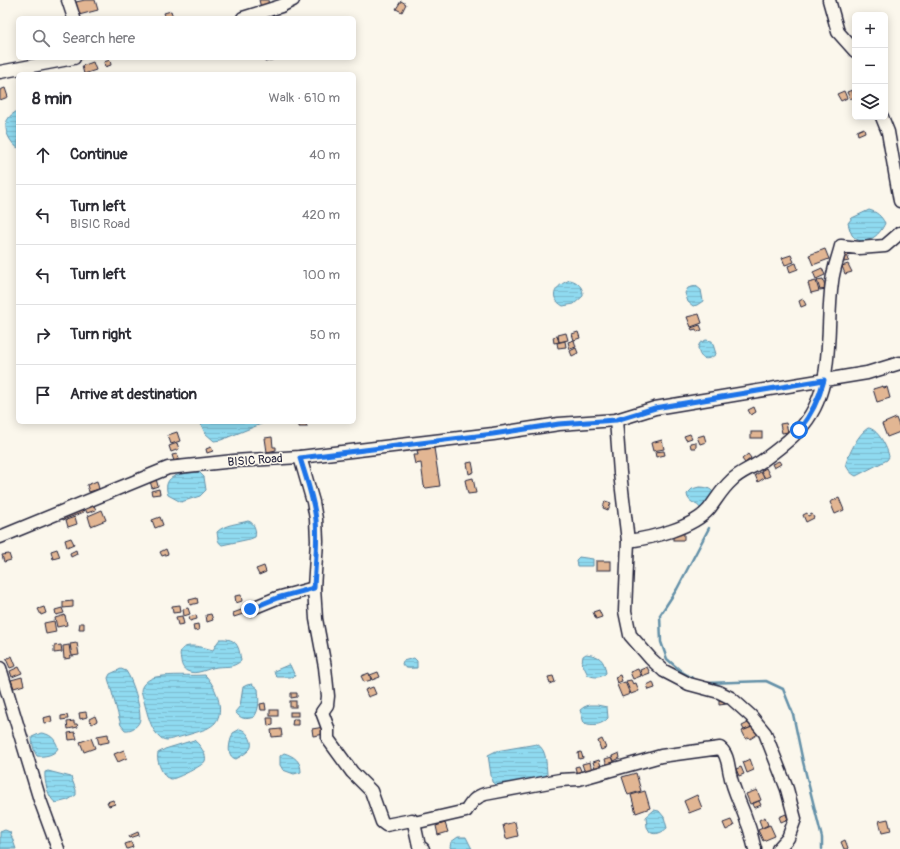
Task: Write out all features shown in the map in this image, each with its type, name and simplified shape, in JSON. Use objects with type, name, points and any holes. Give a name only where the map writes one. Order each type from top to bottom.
[{"type":"street","points":[[68,0],[73,16]]},
{"type":"street","points":[[249,16],[281,6],[293,0]]},
{"type":"street","points":[[829,0],[838,32],[852,48]]},
{"type":"street","points":[[0,72],[63,60]]},
{"type":"street","points":[[883,120],[888,132],[900,201]]},
{"type":"street","points":[[628,541],[654,536],[678,528],[700,517],[708,510],[732,480],[762,461],[799,430],[810,416],[821,393],[824,380],[828,357],[832,280],[841,246],[859,248],[885,246],[900,233]]},
{"type":"street","name":"BISIC Road","points":[[0,537],[168,468],[234,461],[300,458],[493,434],[559,424],[616,420],[655,408],[867,373],[900,363]]},
{"type":"street","points":[[616,420],[620,473],[628,541],[625,611],[630,635],[651,659],[664,671],[689,684],[719,692],[731,698],[751,716],[765,733],[787,789],[795,819],[788,838],[778,849]]},
{"type":"street","points":[[300,458],[313,502],[316,519],[317,541],[314,588],[316,619],[327,685],[327,705],[322,712],[328,728],[328,739],[352,772],[371,791],[382,822],[386,825],[412,820],[419,846],[423,849]]},
{"type":"street","points":[[250,609],[277,598],[314,588]]},
{"type":"street","points":[[0,668],[40,800],[58,849]]},
{"type":"street","points":[[414,823],[466,811],[477,796],[485,794],[560,780],[579,779],[661,756],[720,748],[724,751],[726,756],[734,791],[747,822],[755,849]]},
{"type":"water","points":[[16,111],[16,147],[12,143],[6,131],[6,123],[11,115]]},
{"type":"water","points":[[869,210],[882,218],[885,223],[883,228],[871,239],[861,241],[852,235],[848,223],[852,218]]},
{"type":"water","points":[[570,280],[580,285],[583,296],[574,304],[563,306],[558,303],[554,295],[557,288]]},
{"type":"water","points":[[696,286],[701,290],[703,301],[693,306],[688,302],[685,293],[688,288]]},
{"type":"water","points":[[706,340],[712,341],[716,354],[707,359],[700,355],[698,347],[700,343]]},
{"type":"water","points":[[201,424],[261,424],[221,440],[214,441],[205,433]]},
{"type":"water","points":[[868,428],[875,431],[882,439],[889,457],[887,460],[856,476],[849,471],[846,463],[861,434]]},
{"type":"water","points":[[199,472],[204,477],[206,490],[200,496],[181,502],[168,495],[168,482],[175,476]]},
{"type":"water","points":[[699,487],[708,488],[714,493],[701,509],[689,500],[687,494],[692,489]]},
{"type":"water","points":[[248,521],[252,523],[254,527],[256,532],[255,537],[222,545],[219,542],[217,532],[220,529]]},
{"type":"water","points":[[579,557],[593,559],[593,566],[577,566],[576,560]]},
{"type":"water","points":[[220,639],[230,640],[236,644],[241,661],[232,666],[217,667],[194,673],[184,669],[181,662],[180,653],[182,649],[196,646],[213,650]]},
{"type":"water","points":[[586,654],[598,657],[604,664],[606,673],[598,677],[588,675],[582,662],[583,656]]},
{"type":"water","points":[[414,658],[417,661],[417,668],[406,668],[403,666],[403,661]]},
{"type":"water","points":[[290,665],[295,676],[277,677],[275,675],[274,671]]},
{"type":"water","points":[[121,669],[126,671],[134,687],[140,713],[140,721],[135,727],[127,730],[125,730],[121,725],[108,678],[110,674]]},
{"type":"water","points":[[205,675],[209,679],[218,698],[219,711],[218,718],[215,723],[211,727],[187,735],[167,740],[161,738],[156,733],[150,722],[141,691],[142,686],[149,680],[156,677]]},
{"type":"water","points":[[252,684],[258,689],[258,707],[254,717],[243,718],[235,712],[240,706],[243,687]]},
{"type":"water","points":[[589,705],[607,707],[608,718],[597,724],[584,723],[580,710]]},
{"type":"water","points":[[240,729],[245,731],[251,741],[251,747],[247,752],[236,759],[230,755],[229,748],[233,733]]},
{"type":"water","points":[[41,733],[47,734],[54,739],[58,748],[52,754],[37,756],[33,747],[32,737]]},
{"type":"water","points":[[194,740],[204,753],[206,758],[205,761],[195,769],[172,779],[166,777],[159,765],[158,753],[165,749]]},
{"type":"water","points":[[537,744],[543,750],[545,757],[547,774],[544,778],[501,789],[492,782],[488,755],[496,751]]},
{"type":"water","points":[[284,753],[291,756],[298,762],[301,772],[294,774],[283,770],[280,765],[280,756]]},
{"type":"water","points":[[48,771],[71,777],[76,790],[76,795],[68,800],[56,803],[53,801],[49,794],[45,780],[45,772]]},
{"type":"water","points":[[654,810],[659,811],[664,817],[667,828],[657,834],[650,832],[647,827],[646,817]]},
{"type":"water","points":[[5,830],[10,832],[16,849],[0,849],[0,832]]},
{"type":"water","points":[[458,837],[466,837],[472,849],[451,849],[451,842]]},
{"type":"building","points":[[95,0],[98,10],[79,15],[76,2]]},
{"type":"building","points":[[259,0],[268,0],[269,6],[261,8]]},
{"type":"building","points":[[401,1],[406,4],[402,12],[396,9]]},
{"type":"building","points":[[171,11],[173,16],[165,16],[164,13]]},
{"type":"building","points":[[110,60],[111,65],[105,67],[104,62]]},
{"type":"building","points":[[93,62],[96,70],[84,72],[82,66]]},
{"type":"building","points":[[5,88],[8,97],[0,100],[0,90]]},
{"type":"building","points":[[852,90],[852,98],[850,99],[847,92]]},
{"type":"building","points":[[844,91],[847,98],[841,101],[837,94]]},
{"type":"building","points":[[864,128],[865,132],[858,135],[857,131]]},
{"type":"building","points":[[825,249],[829,259],[813,265],[809,255]]},
{"type":"building","points":[[847,254],[849,261],[844,262],[842,256]]},
{"type":"building","points":[[791,255],[794,262],[785,265],[782,258]]},
{"type":"building","points":[[796,263],[798,269],[790,272],[788,266]]},
{"type":"building","points":[[848,264],[852,272],[845,274],[842,266]]},
{"type":"building","points":[[822,268],[825,275],[816,279],[813,272]]},
{"type":"building","points":[[823,279],[826,289],[820,290],[817,280]]},
{"type":"building","points":[[816,281],[819,291],[811,293],[808,283]]},
{"type":"building","points":[[803,299],[806,305],[801,307],[799,301]]},
{"type":"building","points":[[699,314],[702,323],[691,327],[687,317]]},
{"type":"building","points":[[700,325],[702,330],[697,332],[696,329],[692,330],[691,328]]},
{"type":"building","points":[[578,332],[580,338],[574,340],[572,334]]},
{"type":"building","points":[[566,333],[568,340],[559,342],[558,335]]},
{"type":"building","points":[[557,336],[559,342],[554,343],[553,337]]},
{"type":"building","points":[[574,340],[576,347],[570,349],[568,342]]},
{"type":"building","points":[[565,341],[566,347],[558,348],[557,343]]},
{"type":"building","points":[[576,348],[578,353],[572,356],[570,351]]},
{"type":"building","points":[[883,386],[884,388],[887,387],[890,398],[877,402],[873,389]]},
{"type":"building","points":[[754,407],[756,412],[751,415],[748,410]]},
{"type":"building","points":[[896,418],[900,432],[887,437],[882,424]]},
{"type":"building","points":[[786,423],[788,432],[782,433],[780,424]]},
{"type":"building","points":[[299,424],[306,424],[307,427],[299,427]]},
{"type":"building","points":[[177,432],[180,441],[171,444],[168,435]]},
{"type":"building","points":[[751,432],[762,432],[762,438],[751,438]]},
{"type":"building","points":[[690,434],[692,438],[686,440],[684,436]]},
{"type":"building","points":[[704,435],[706,442],[700,444],[697,437]]},
{"type":"building","points":[[272,437],[273,447],[276,447],[276,450],[267,452],[265,438]]},
{"type":"building","points":[[662,440],[664,449],[653,451],[651,443]]},
{"type":"building","points":[[696,442],[696,448],[691,448],[690,443]]},
{"type":"building","points":[[177,443],[179,449],[171,452],[169,446]]},
{"type":"building","points":[[211,447],[213,451],[207,453],[206,449]]},
{"type":"building","points":[[434,448],[440,486],[426,488],[424,486],[421,463],[415,464],[413,455],[418,455],[417,450]]},
{"type":"building","points":[[664,451],[665,455],[656,457],[655,452]]},
{"type":"building","points":[[177,454],[179,459],[174,461],[172,455]]},
{"type":"building","points":[[748,454],[751,458],[745,463],[742,459]]},
{"type":"building","points":[[779,461],[781,464],[774,468],[772,464]]},
{"type":"building","points":[[472,462],[474,472],[469,474],[467,463]]},
{"type":"building","points":[[766,468],[770,476],[765,478],[761,471]]},
{"type":"building","points":[[761,472],[764,478],[758,482],[755,475]]},
{"type":"building","points":[[473,478],[476,493],[468,494],[465,480]]},
{"type":"building","points":[[156,479],[158,486],[152,488],[150,481]]},
{"type":"building","points":[[97,481],[99,489],[89,492],[87,485]]},
{"type":"building","points":[[159,489],[160,494],[152,495],[151,491]]},
{"type":"building","points":[[839,498],[844,510],[835,514],[830,502]]},
{"type":"building","points":[[605,501],[611,503],[608,510],[603,508]]},
{"type":"building","points":[[93,503],[96,510],[87,513],[84,506]]},
{"type":"building","points":[[82,506],[84,512],[63,520],[61,514]]},
{"type":"building","points":[[102,510],[106,520],[91,526],[88,516]]},
{"type":"building","points":[[807,513],[808,516],[812,514],[814,518],[806,522],[803,515]]},
{"type":"building","points":[[75,517],[77,524],[68,527],[66,520]]},
{"type":"building","points":[[160,517],[163,525],[155,528],[152,520]]},
{"type":"building","points":[[673,532],[684,532],[684,540],[673,540]]},
{"type":"building","points":[[71,538],[74,544],[67,547],[65,540]]},
{"type":"building","points":[[57,549],[60,557],[53,559],[51,551]]},
{"type":"building","points":[[166,549],[168,554],[162,556],[160,552]]},
{"type":"building","points":[[76,550],[77,554],[71,557],[70,553]]},
{"type":"building","points":[[9,554],[11,560],[4,562],[2,555]]},
{"type":"building","points":[[596,561],[611,561],[611,570],[596,570]]},
{"type":"building","points":[[264,566],[266,572],[259,575],[256,569]]},
{"type":"building","points":[[241,595],[242,601],[236,603],[235,596]]},
{"type":"building","points":[[197,598],[198,603],[190,605],[189,600]]},
{"type":"building","points":[[73,601],[73,607],[63,608],[63,602]]},
{"type":"building","points":[[180,605],[181,612],[173,613],[172,606]]},
{"type":"building","points":[[44,607],[46,613],[41,615],[38,609]]},
{"type":"building","points":[[62,608],[64,613],[56,615],[55,610]]},
{"type":"building","points":[[188,608],[190,614],[184,616],[183,609]]},
{"type":"building","points":[[244,609],[246,613],[234,617],[233,613]]},
{"type":"building","points":[[599,610],[602,617],[596,619],[593,612]]},
{"type":"building","points":[[211,614],[213,620],[207,622],[206,615]]},
{"type":"building","points":[[65,615],[67,625],[57,627],[55,618]]},
{"type":"building","points":[[196,615],[197,619],[190,621],[189,617]]},
{"type":"building","points":[[182,616],[184,624],[178,625],[176,617]]},
{"type":"building","points":[[54,621],[56,632],[46,634],[44,623]]},
{"type":"building","points":[[80,623],[84,623],[84,629],[79,629]]},
{"type":"building","points":[[198,624],[199,630],[194,631],[193,625]]},
{"type":"building","points":[[77,643],[79,655],[72,656],[70,644]]},
{"type":"building","points":[[61,645],[62,652],[54,653],[54,646]]},
{"type":"building","points":[[69,645],[71,658],[64,659],[63,646]]},
{"type":"building","points":[[12,656],[16,666],[10,668],[6,659]]},
{"type":"building","points":[[19,667],[22,673],[12,677],[10,671]]},
{"type":"building","points":[[647,667],[650,673],[642,676],[640,670]]},
{"type":"building","points":[[638,669],[641,676],[633,679],[630,672]]},
{"type":"building","points":[[378,672],[380,677],[372,680],[370,675]]},
{"type":"building","points":[[369,673],[371,680],[364,682],[361,676]]},
{"type":"building","points":[[620,675],[622,681],[617,683],[615,677]]},
{"type":"building","points":[[553,676],[555,682],[550,684],[548,677]]},
{"type":"building","points":[[22,677],[24,685],[14,688],[11,680]]},
{"type":"building","points":[[631,680],[633,684],[636,683],[639,691],[631,694],[626,681]]},
{"type":"building","points":[[625,682],[630,694],[622,697],[617,685]]},
{"type":"building","points":[[653,682],[655,688],[649,690],[647,685]]},
{"type":"building","points":[[373,687],[376,694],[368,697],[365,690]]},
{"type":"building","points":[[291,693],[297,693],[297,697],[291,698]]},
{"type":"building","points":[[727,698],[727,704],[719,705],[719,700]]},
{"type":"building","points":[[290,701],[296,701],[296,707],[290,707]]},
{"type":"building","points":[[265,703],[266,710],[261,710],[260,704]]},
{"type":"building","points":[[270,710],[278,710],[278,716],[270,716]]},
{"type":"building","points":[[86,712],[87,717],[80,719],[79,713]]},
{"type":"building","points":[[290,712],[298,712],[298,716],[290,716]]},
{"type":"building","points":[[67,715],[68,719],[61,720],[61,716]]},
{"type":"building","points":[[51,716],[52,722],[44,723],[43,718]]},
{"type":"building","points":[[95,716],[97,721],[92,724],[89,719]]},
{"type":"building","points":[[267,718],[273,718],[273,725],[268,726]]},
{"type":"building","points":[[293,719],[298,719],[298,725],[292,725]]},
{"type":"building","points":[[74,721],[74,724],[77,724],[78,727],[68,729],[67,722]]},
{"type":"building","points":[[750,722],[752,727],[744,730],[742,726]]},
{"type":"building","points":[[755,726],[758,734],[750,739],[749,737],[746,739],[742,731]]},
{"type":"building","points":[[324,727],[325,734],[313,736],[312,729]]},
{"type":"building","points":[[281,729],[282,736],[272,737],[271,730]]},
{"type":"building","points":[[75,732],[77,739],[69,740],[68,733]]},
{"type":"building","points":[[108,734],[109,742],[99,744],[97,736]]},
{"type":"building","points":[[91,738],[95,748],[84,752],[80,742]]},
{"type":"building","points":[[602,739],[606,748],[601,750],[598,741]]},
{"type":"building","points":[[124,750],[127,758],[118,762],[114,754]]},
{"type":"building","points":[[581,752],[583,758],[579,759],[578,753]]},
{"type":"building","points":[[619,753],[620,758],[614,761],[612,756]]},
{"type":"building","points":[[612,757],[615,764],[607,767],[605,759]]},
{"type":"building","points":[[750,759],[754,770],[747,773],[743,762]]},
{"type":"building","points":[[599,760],[602,769],[596,771],[593,762]]},
{"type":"building","points":[[590,762],[592,771],[585,773],[582,764]]},
{"type":"building","points":[[579,766],[582,773],[577,775],[575,767]]},
{"type":"building","points":[[741,767],[744,774],[739,776],[736,769]]},
{"type":"building","points":[[636,773],[641,791],[628,795],[622,777]]},
{"type":"building","points":[[757,790],[761,800],[750,804],[746,794]]},
{"type":"building","points":[[645,791],[650,808],[636,813],[631,795]]},
{"type":"building","points":[[697,795],[702,808],[689,813],[684,801]]},
{"type":"building","points":[[113,800],[115,804],[109,806],[107,802]]},
{"type":"building","points":[[759,801],[761,805],[754,808],[752,804]]},
{"type":"building","points":[[786,814],[788,819],[781,822],[779,817]]},
{"type":"building","points":[[765,817],[768,825],[762,828],[759,820]]},
{"type":"building","points":[[888,819],[891,831],[882,833],[879,821]]},
{"type":"building","points":[[731,820],[734,826],[726,830],[723,823]]},
{"type":"building","points":[[515,822],[518,836],[506,839],[503,825]]},
{"type":"building","points":[[445,823],[448,832],[438,835],[436,826]]},
{"type":"building","points":[[770,825],[775,836],[763,841],[758,830]]},
{"type":"building","points":[[138,832],[139,835],[130,838],[129,836]]},
{"type":"building","points":[[845,840],[847,849],[844,849],[841,842]]},
{"type":"building","points":[[131,842],[133,847],[127,849],[125,844]]},
{"type":"waterway","points":[[696,680],[682,672],[667,659],[661,642],[660,615],[677,589],[709,528]]},
{"type":"waterway","points":[[706,683],[766,681],[783,689],[793,714],[822,838],[822,849]]},
{"type":"route","points":[[250,609],[277,598],[314,588],[317,541],[316,519],[313,502],[300,458],[493,434],[559,424],[616,420],[655,408],[824,380],[821,393],[810,416],[799,430]]}]
